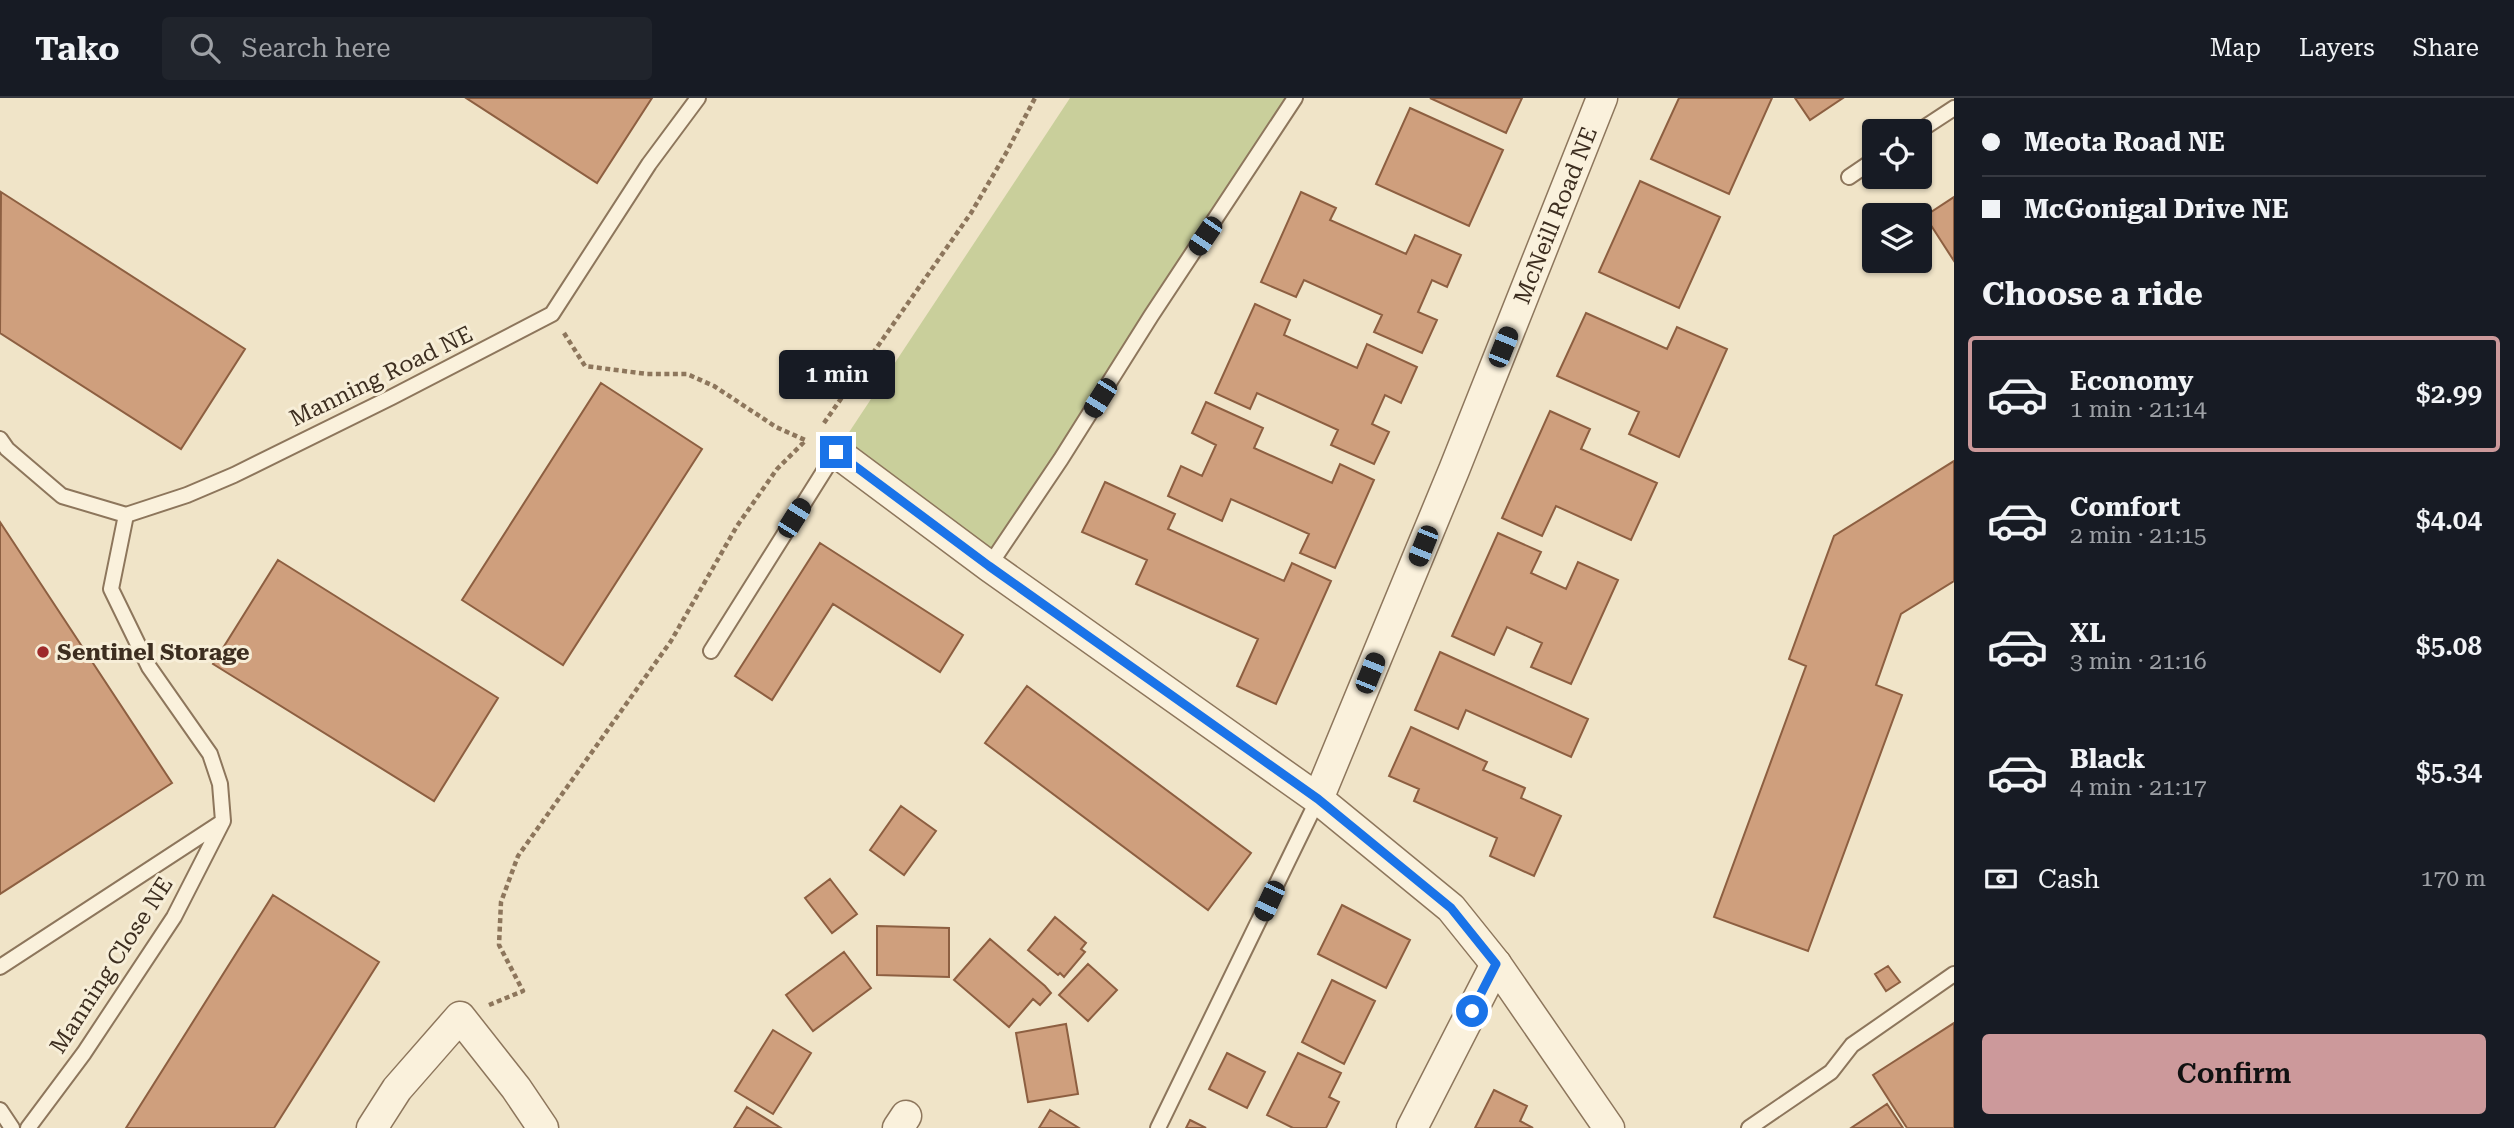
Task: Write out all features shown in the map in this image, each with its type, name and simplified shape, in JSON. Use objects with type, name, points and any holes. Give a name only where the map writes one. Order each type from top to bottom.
[{"type":"street","name":"McNeill Road NE","points":[[1318,799],[1454,470],[1602,98]]},
{"type":"street","points":[[828,439],[989,566],[1318,799],[1451,908],[1496,964],[1609,1128]]},
{"type":"street","points":[[1412,1128],[1496,964]]},
{"type":"street","points":[[372,1128],[397,1089],[460,1017],[516,1087],[543,1128]]},
{"type":"lane","name":"Manning Road NE","points":[[126,515],[187,495],[234,475],[552,314],[649,164],[698,98]]},
{"type":"lane","points":[[989,566],[1061,460],[1151,316],[1295,98]]},
{"type":"lane","points":[[1932,122],[1954,108]]},
{"type":"lane","points":[[1849,177],[1862,168]]},
{"type":"lane","points":[[0,439],[62,496],[126,515],[111,589],[149,667],[210,754],[220,784],[223,821]]},
{"type":"lane","points":[[711,651],[828,439]]},
{"type":"lane","points":[[1158,1128],[1318,799]]},
{"type":"lane","name":"Manning Close NE","points":[[0,967],[223,821]]},
{"type":"lane","name":"Manning Close NE","points":[[27,1128],[84,1053],[174,917],[223,821]]},
{"type":"lane","points":[[1749,1128],[1831,1072],[1852,1045],[1954,974]]},
{"type":"lane","points":[[0,1110],[12,1128]]},
{"type":"path","points":[[828,439],[850,388],[971,213],[1035,98]]},
{"type":"path","points":[[552,314],[585,366],[647,374],[687,374],[714,386],[753,414],[804,441]]},
{"type":"path","points":[[460,1017],[523,991],[499,945],[501,902],[518,856],[671,641],[737,526],[777,470],[812,434]]},
{"type":"green space","points":[[1070,98],[1295,98],[989,566],[836,452]]},
{"type":"building","points":[[466,98],[652,98],[597,183]]},
{"type":"building","points":[[1430,98],[1522,98],[1506,133]]},
{"type":"building","points":[[1679,98],[1772,98],[1729,194],[1651,159]]},
{"type":"building","points":[[1795,98],[1843,98],[1810,120]]},
{"type":"building","points":[[1410,108],[1503,150],[1469,226],[1376,184]]},
{"type":"building","points":[[1640,181],[1720,217],[1679,308],[1599,272]]},
{"type":"building","points":[[1,192],[245,349],[181,449],[0,333]]},
{"type":"building","points":[[1301,192],[1336,208],[1330,220],[1406,254],[1415,235],[1461,255],[1447,287],[1432,280],[1418,312],[1437,320],[1422,353],[1374,332],[1382,315],[1304,280],[1296,297],[1261,282]]},
{"type":"building","points":[[1954,197],[1954,261],[1932,227],[1932,211]]},
{"type":"building","points":[[1255,304],[1290,320],[1284,335],[1357,368],[1367,344],[1417,367],[1401,403],[1385,395],[1372,424],[1389,432],[1374,464],[1331,445],[1338,430],[1257,393],[1250,409],[1215,393]]},
{"type":"building","points":[[1586,313],[1667,349],[1677,327],[1727,349],[1679,457],[1629,434],[1639,412],[1557,376]]},
{"type":"building","points":[[601,383],[702,449],[563,665],[462,600]]},
{"type":"building","points":[[1206,402],[1263,428],[1254,448],[1332,483],[1340,464],[1374,480],[1335,568],[1300,553],[1309,534],[1231,499],[1222,521],[1168,496],[1181,466],[1202,476],[1216,445],[1192,433]]},
{"type":"building","points":[[1550,411],[1590,429],[1581,449],[1657,483],[1631,540],[1556,506],[1542,536],[1502,518]]},
{"type":"building","points":[[1954,461],[1954,581],[1901,614],[1876,685],[1902,695],[1808,951],[1714,917],[1806,666],[1789,659],[1834,536]]},
{"type":"building","points":[[1105,482],[1175,514],[1168,529],[1284,581],[1292,563],[1331,581],[1276,704],[1237,686],[1258,639],[1136,584],[1147,560],[1082,532]]},
{"type":"building","name":"Sentinel Storage","points":[[0,522],[172,783],[0,894]]},
{"type":"building","points":[[1498,533],[1541,552],[1531,573],[1566,589],[1578,562],[1618,580],[1571,684],[1531,667],[1542,643],[1507,627],[1494,655],[1452,636]]},
{"type":"building","points":[[820,543],[963,635],[940,672],[833,604],[772,700],[735,676]]},
{"type":"building","points":[[278,560],[498,698],[434,801],[213,664]]},
{"type":"building","points":[[1440,652],[1588,719],[1571,757],[1466,710],[1458,729],[1415,710]]},
{"type":"building","points":[[1027,686],[1251,853],[1208,910],[985,743]]},
{"type":"building","points":[[1411,727],[1487,762],[1483,770],[1525,788],[1521,798],[1561,816],[1534,876],[1490,856],[1497,838],[1414,801],[1419,789],[1389,776]]},
{"type":"building","points":[[901,806],[936,831],[904,875],[870,850]]},
{"type":"building","points":[[830,879],[857,914],[832,933],[805,898]]},
{"type":"building","points":[[273,895],[379,962],[274,1128],[126,1128]]},
{"type":"building","points":[[1342,905],[1410,940],[1386,988],[1318,954]]},
{"type":"building","points":[[1055,917],[1086,943],[1081,949],[1085,952],[1064,977],[1028,950]]},
{"type":"building","points":[[877,926],[949,928],[949,977],[877,975]]},
{"type":"building","points":[[990,939],[1051,993],[1040,1005],[1033,999],[1009,1027],[954,980]]},
{"type":"building","points":[[844,952],[871,988],[813,1031],[786,995]]},
{"type":"building","points":[[1088,964],[1117,990],[1088,1021],[1059,995]]},
{"type":"building","points":[[1888,966],[1900,982],[1886,991],[1875,974]]},
{"type":"building","points":[[1332,980],[1375,1001],[1344,1064],[1302,1042]]},
{"type":"building","points":[[1954,1023],[1954,1128],[1907,1128],[1873,1075]]},
{"type":"building","points":[[1066,1024],[1078,1094],[1028,1102],[1016,1033]]},
{"type":"building","points":[[773,1030],[811,1053],[773,1114],[735,1091]]},
{"type":"building","points":[[1227,1053],[1265,1072],[1247,1108],[1209,1089]]},
{"type":"building","points":[[1298,1053],[1341,1073],[1329,1097],[1339,1102],[1326,1128],[1293,1128],[1267,1115]]},
{"type":"building","points":[[1494,1090],[1527,1106],[1520,1121],[1533,1128],[1475,1128]]},
{"type":"building","points":[[1887,1104],[1903,1128],[1851,1128]]},
{"type":"building","points":[[747,1107],[781,1128],[734,1128]]},
{"type":"building","points":[[1050,1110],[1079,1128],[1039,1128]]},
{"type":"building","points":[[1190,1120],[1206,1128],[1186,1128]]},
{"type":"place","name":"Sentinel Storage","points":[[43,652]]},
{"type":"route","points":[[836,452],[989,566],[1318,799],[1451,908],[1496,964],[1472,1011]]}]
